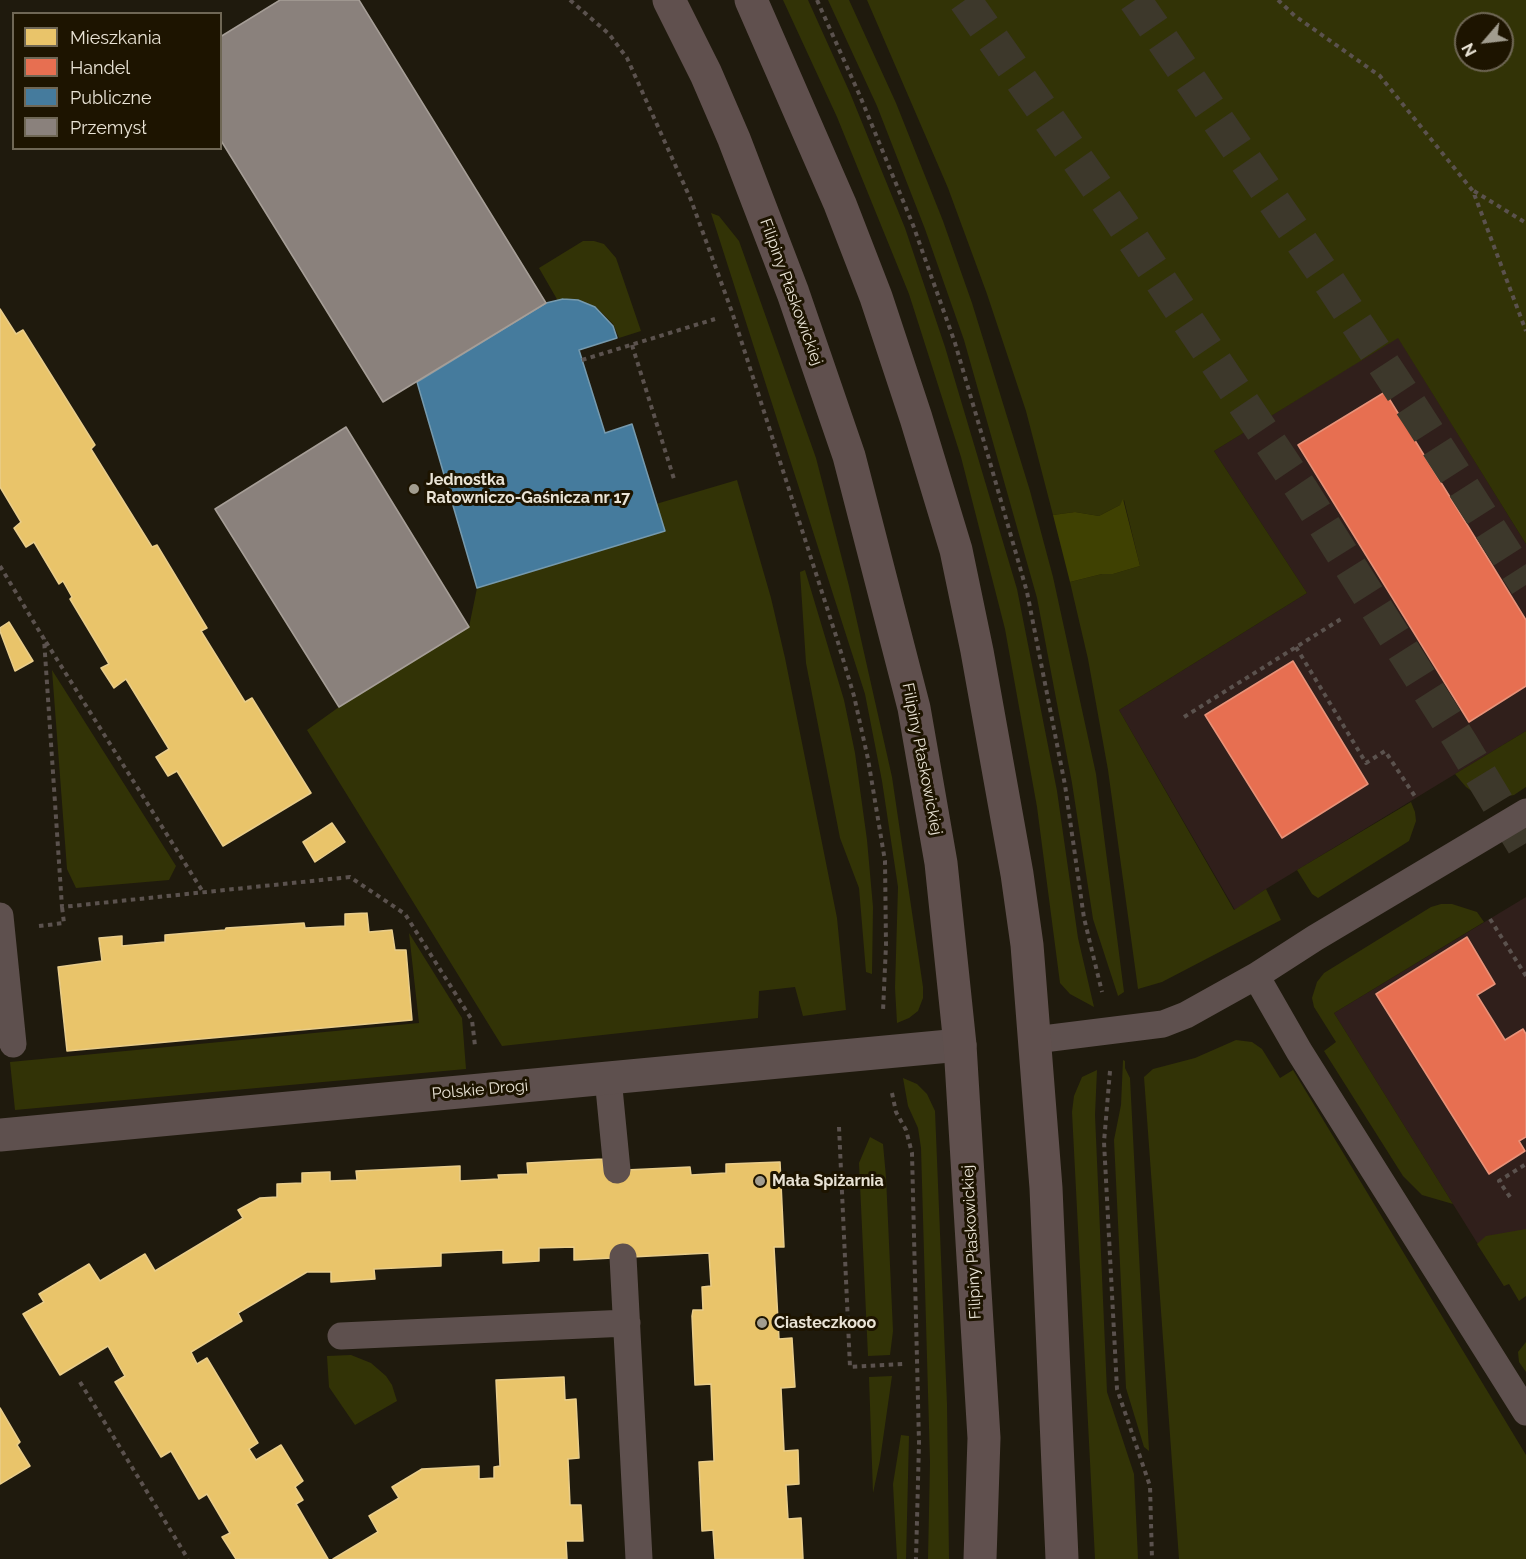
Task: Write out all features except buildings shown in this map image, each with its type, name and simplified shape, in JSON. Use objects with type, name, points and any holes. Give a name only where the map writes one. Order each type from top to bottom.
[{"type":"main road","name":"Filipiny Płaskowickiej","points":[[669,0],[706,74],[734,140],[793,293],[849,456],[914,708],[941,864],[960,1045],[984,1438],[980,1559]]},
{"type":"main road","points":[[751,0],[840,204],[876,297],[956,550],[979,663],[1017,874],[1027,945],[1046,1188],[1062,1559]]},
{"type":"street","name":"Polskie Drogi","points":[[0,1135],[960,1045]]},
{"type":"lane","points":[[1035,1040],[1164,1024],[1186,1016],[1526,812]]},
{"type":"lane","points":[[0,916],[13,1044]]},
{"type":"lane","points":[[1256,976],[1299,1051],[1526,1412]]},
{"type":"lane","points":[[608,1078],[617,1170]]},
{"type":"lane","points":[[622,1257],[639,1559]]},
{"type":"lane","points":[[341,1336],[627,1323]]},
{"type":"path","points":[[570,0],[609,34],[627,58],[691,200],[732,312],[837,639],[854,696],[868,759],[885,861],[883,1020]]},
{"type":"path","points":[[817,0],[861,96],[914,225],[955,343],[989,459],[1027,592],[1065,785],[1084,918],[1103,998]]},
{"type":"path","points":[[1278,0],[1295,16],[1380,76],[1473,191],[1526,331]]},
{"type":"path","points":[[1473,191],[1526,223]]},
{"type":"path","points":[[582,360],[715,319]]},
{"type":"path","points":[[632,345],[674,479]]},
{"type":"path","points":[[0,566],[203,892]]},
{"type":"path","points":[[1184,717],[1341,619]]},
{"type":"path","points":[[44,639],[62,907],[350,877],[405,914],[472,1020],[475,1038]]},
{"type":"path","points":[[1296,647],[1366,763],[1385,751],[1416,798]]},
{"type":"path","points":[[1490,919],[1526,976]]},
{"type":"path","points":[[1109,1062],[1110,1081],[1104,1142],[1117,1389],[1150,1486],[1152,1559]]},
{"type":"path","points":[[890,1084],[896,1112],[906,1130],[912,1153],[919,1443],[916,1559]]},
{"type":"path","points":[[839,1127],[850,1367],[903,1364]]},
{"type":"path","points":[[1510,1197],[1499,1181],[1526,1164]]},
{"type":"path","points":[[80,1382],[188,1559]]},
{"type":"shaded area","points":[[783,0],[808,0],[850,93],[905,228],[945,347],[1017,589],[1057,791],[1078,938],[1094,1007],[1070,994],[1060,983],[1037,807],[1005,629],[961,457],[909,294],[837,117]]},
{"type":"shaded area","points":[[828,0],[849,0],[896,103],[943,221],[972,303],[1030,491],[1053,577],[1096,774],[1124,992],[1118,996],[1093,919],[1072,783],[1037,598],[964,340],[925,229],[877,106]]},
{"type":"shaded area","points":[[867,0],[1526,0],[1526,544],[1398,338],[1214,451],[1307,593],[1119,710],[1234,910],[1266,889],[1281,920],[1162,982],[1138,989],[1108,770],[1088,659],[1070,582],[1140,566],[1124,500],[1120,505],[1099,516],[1075,512],[1053,515],[1026,411],[987,294],[948,188]]},
{"type":"shaded area","points":[[711,213],[719,216],[739,241],[816,458],[849,586],[892,777],[923,987],[923,998],[918,1011],[897,1023],[895,988],[898,887],[882,781],[865,694]]},
{"type":"shaded area","points":[[583,241],[604,244],[616,258],[641,331],[619,338],[613,324],[597,308],[580,301],[558,301],[539,268]]},
{"type":"shaded area","points":[[1398,337],[1526,544],[1526,731],[1235,910],[1119,710],[1307,593],[1214,451]]},
{"type":"shaded area","points":[[737,480],[771,598],[785,658],[837,918],[846,1010],[803,1016],[795,987],[759,991],[758,1018],[502,1046],[307,730],[339,707],[469,627],[477,588],[665,531],[656,504]]},
{"type":"shaded area","points":[[1123,499],[1140,566],[1070,582],[1053,515],[1075,512],[1099,516],[1120,505]]},
{"type":"shaded area","points":[[805,570],[844,700],[855,753],[867,840],[873,907],[872,974],[866,972],[859,888],[840,838],[806,663],[800,572]]},
{"type":"shaded area","points":[[52,670],[176,866],[169,880],[76,888],[67,869]]},
{"type":"shaded area","points":[[1526,731],[1526,787],[1514,795],[1495,799],[1477,795],[1466,787],[1455,774]]},
{"type":"shaded area","points":[[1411,802],[1416,821],[1409,841],[1318,898],[1312,894],[1297,870]]},
{"type":"shaded area","points":[[1526,897],[1526,1273],[1504,1286],[1334,1013]]},
{"type":"shaded area","points":[[1452,904],[1477,912],[1484,922],[1334,1013],[1453,1204],[1422,1195],[1403,1176],[1324,1051],[1336,1042],[1314,1007],[1312,998],[1317,982],[1324,973],[1431,907]]},
{"type":"shaded area","points":[[409,933],[462,1018],[466,1069],[15,1110],[10,1062],[419,1023]]},
{"type":"shaded area","points":[[1236,1040],[1252,1042],[1262,1049],[1280,1078],[1293,1070],[1526,1455],[1526,1559],[1179,1559],[1144,1077],[1153,1069],[1195,1058]]},
{"type":"shaded area","points":[[1123,1060],[1130,1078],[1149,1451],[1144,1447],[1126,1388],[1114,1140],[1121,1105]]},
{"type":"shaded area","points":[[1097,1070],[1095,1115],[1107,1392],[1134,1474],[1138,1559],[1095,1559],[1072,1112],[1074,1096],[1082,1077]]},
{"type":"shaded area","points":[[903,1078],[917,1084],[927,1094],[935,1111],[947,1404],[949,1559],[928,1559],[930,1462],[921,1148],[918,1128],[908,1106]]},
{"type":"shaded area","points":[[870,1137],[883,1144],[893,1331],[890,1355],[868,1356],[859,1163]]},
{"type":"shaded area","points":[[1526,1229],[1526,1296],[1519,1301],[1509,1284],[1504,1286],[1477,1244],[1486,1236]]},
{"type":"shaded area","points":[[1526,1342],[1526,1372],[1519,1362],[1518,1352]]},
{"type":"shaded area","points":[[351,1355],[371,1363],[386,1376],[392,1385],[397,1401],[355,1425],[329,1387],[327,1356]]},
{"type":"shaded area","points":[[892,1376],[880,1460],[873,1493],[869,1377]]},
{"type":"shaded area","points":[[901,1435],[909,1436],[906,1559],[897,1559],[893,1484]]},
{"type":"tunnel","points":[[965,0],[1115,213],[1302,490],[1526,850]]},
{"type":"tunnel","points":[[1135,0],[1332,286],[1526,585]]},
{"type":"place","name":"Jednostka Ratowniczo-Gaśnicza nr 17","points":[[414,489]]},
{"type":"place","name":"Mała Spiżarnia","points":[[760,1181]]},
{"type":"place","name":"Ciasteczkooo","points":[[762,1323]]}]
